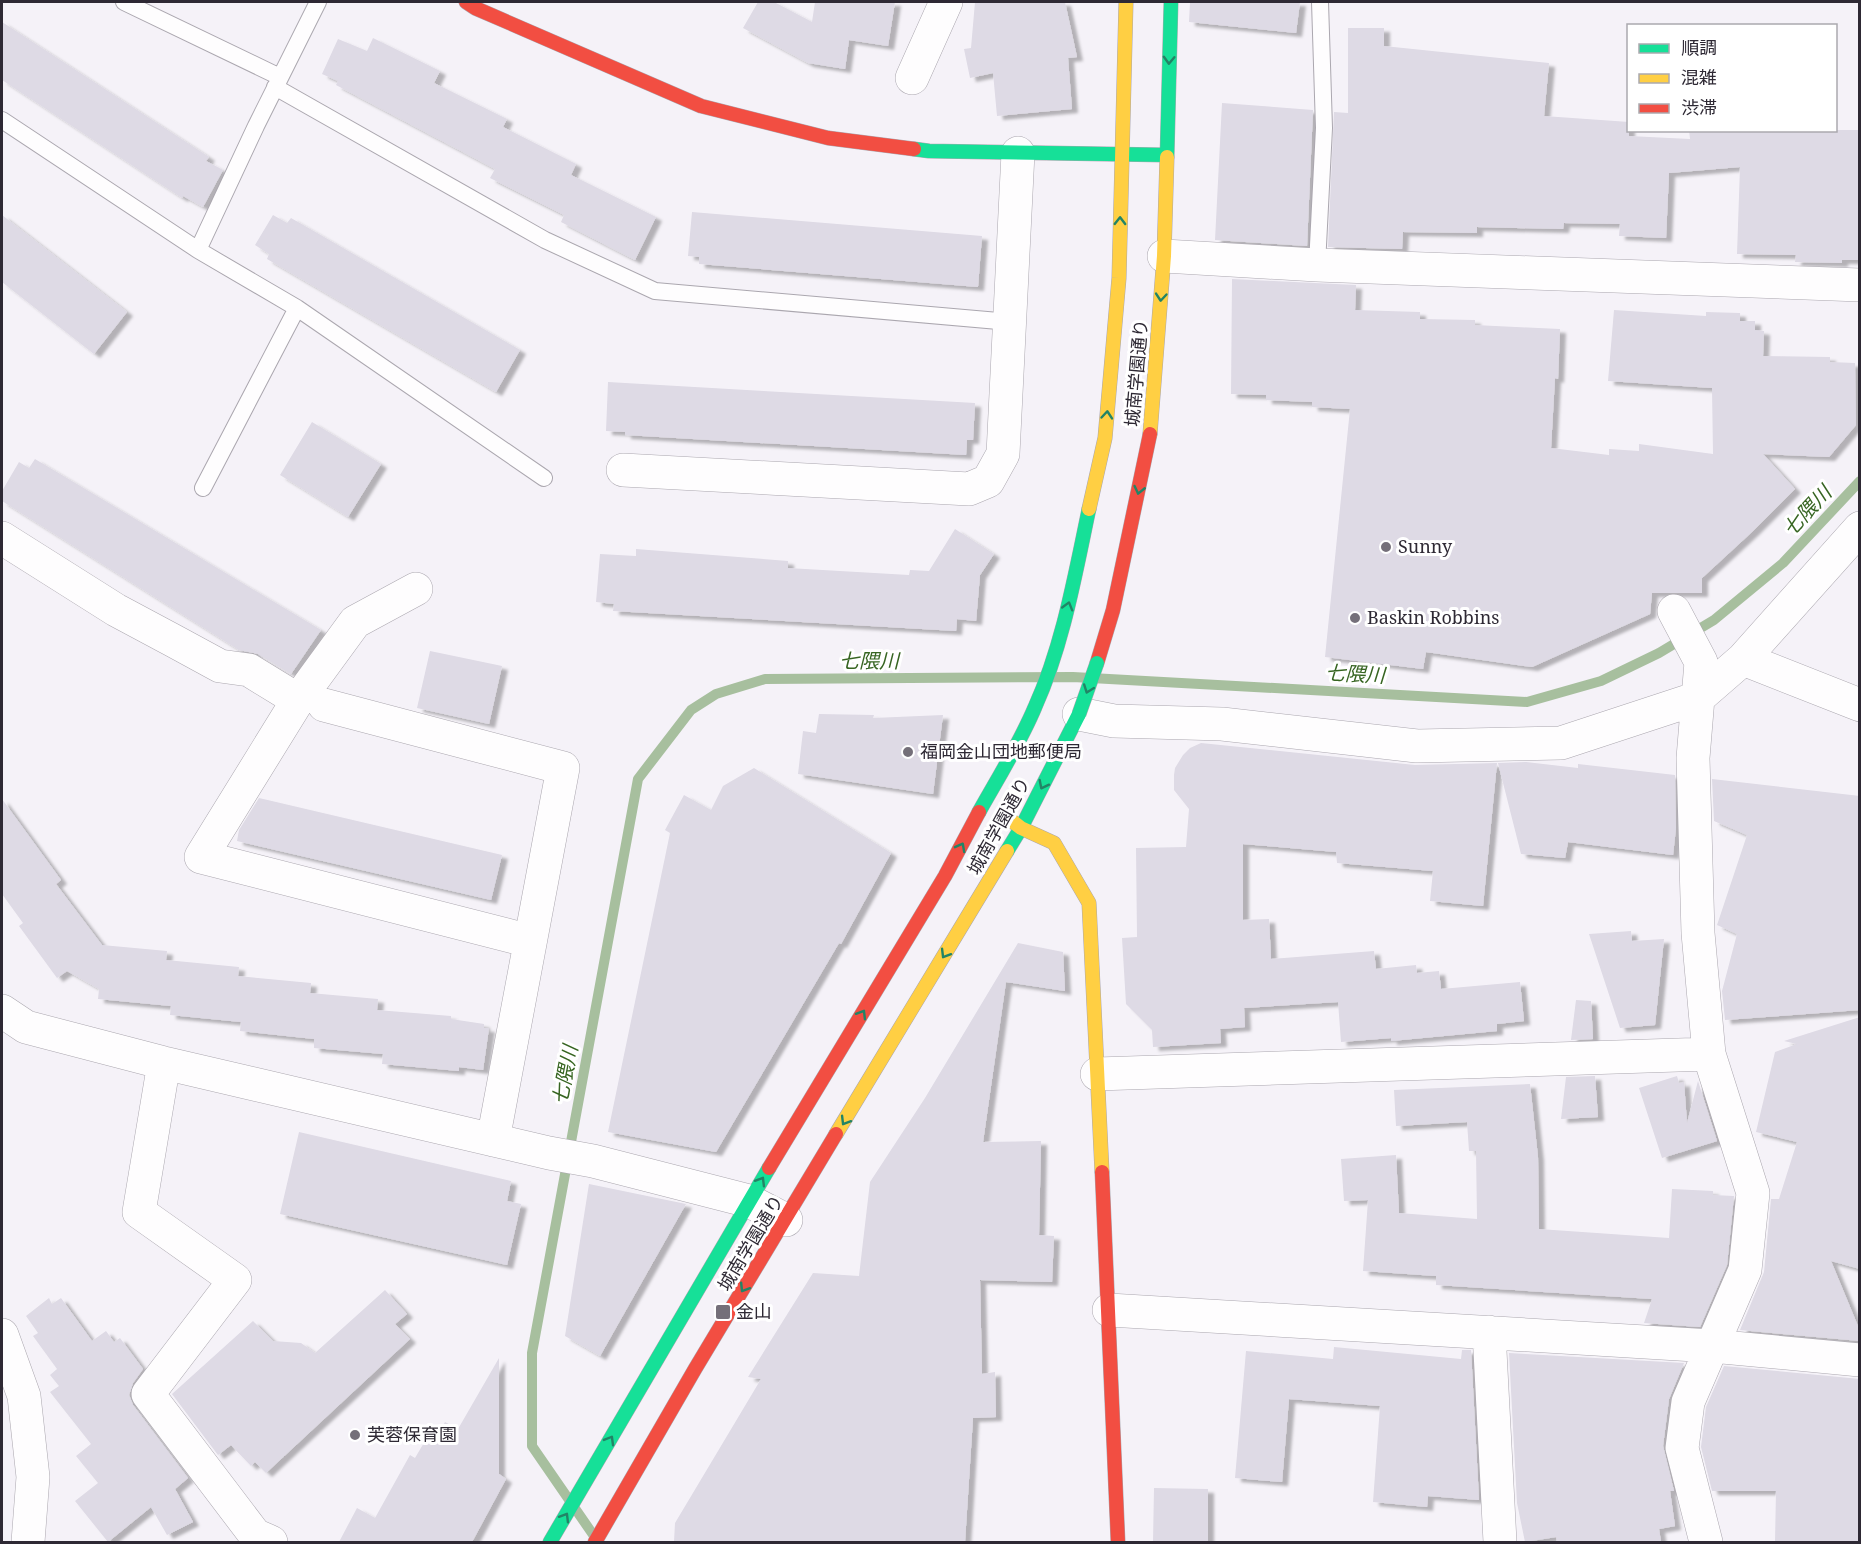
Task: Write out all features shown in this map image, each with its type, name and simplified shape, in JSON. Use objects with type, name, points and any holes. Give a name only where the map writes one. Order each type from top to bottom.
[{"type":"street","points":[[466,2],[475,8],[701,106],[828,138],[929,151],[1167,155]]},
{"type":"street","points":[[912,78],[946,2]]},
{"type":"street","name":"城南学園通り","points":[[550,1542],[749,1201],[945,876],[1035,708],[1052,662],[1070,596],[1105,438],[1119,278],[1126,2]]},
{"type":"street","name":"城南学園通り","points":[[595,1542],[695,1369],[1021,828],[1079,714],[1113,610],[1149,445],[1164,256],[1171,2]]},
{"type":"street","points":[[623,470],[969,489],[988,481],[1003,454],[1018,153]]},
{"type":"street","points":[[1164,256],[1317,265],[1860,285]]},
{"type":"street","points":[[1079,714],[1113,721],[1222,724],[1417,746],[1561,742],[1698,698],[1743,659],[1860,528]]},
{"type":"street","points":[[2,538],[116,610],[220,666],[249,670],[311,702],[563,768],[493,1140]]},
{"type":"street","points":[[416,589],[355,622],[311,702],[201,857],[530,941]]},
{"type":"street","points":[[1674,610],[1701,662],[1693,758],[1698,933],[1709,1054],[1753,1193],[1745,1270],[1688,1402],[1682,1448],[1706,1542]]},
{"type":"street","points":[[1743,659],[1860,705]]},
{"type":"street","points":[[985,801],[1021,828],[1054,843],[1089,903],[1118,1542]]},
{"type":"street","points":[[2,1011],[26,1027],[164,1063],[549,1153],[593,1161],[749,1201],[786,1220]]},
{"type":"street","points":[[1097,1074],[1709,1054]]},
{"type":"street","points":[[164,1063],[139,1212],[235,1280],[148,1394],[260,1540]]},
{"type":"street","points":[[1109,1310],[1712,1346],[1860,1360]]},
{"type":"street","points":[[1489,1332],[1500,1542]]},
{"type":"street","points":[[2,1335],[13,1398],[33,1477],[28,1542]]},
{"type":"lane","points":[[124,2],[278,82],[545,240],[655,291],[1010,322]]},
{"type":"lane","points":[[198,249],[318,2]]},
{"type":"lane","points":[[1317,265],[1324,128],[1320,2]]},
{"type":"lane","points":[[2,120],[198,249],[297,308],[544,478]]},
{"type":"lane","points":[[203,488],[297,308]]},
{"type":"building","points":[[758,2],[774,2],[812,22],[815,2],[895,2],[888,46],[849,40],[845,69],[808,63],[743,28]]},
{"type":"building","points":[[975,2],[1065,2],[1077,57],[1068,58],[1072,109],[997,116],[993,73],[970,78],[964,49],[971,48]]},
{"type":"building","points":[[1190,2],[1300,2],[1296,33],[1189,22]]},
{"type":"building","points":[[2,22],[209,157],[206,161],[223,170],[203,207],[183,196],[182,198],[2,80]]},
{"type":"building","points":[[1348,28],[1384,28],[1384,46],[1549,63],[1544,116],[1627,122],[1629,136],[1690,139],[1689,132],[1860,130],[1860,260],[1842,260],[1842,263],[1795,262],[1796,255],[1737,254],[1740,167],[1669,173],[1666,238],[1619,236],[1620,224],[1564,223],[1563,229],[1477,227],[1477,233],[1403,232],[1402,249],[1328,247],[1334,112],[1348,113]]},
{"type":"building","points":[[373,38],[440,71],[434,83],[507,119],[503,127],[576,164],[571,175],[656,217],[635,260],[561,222],[564,215],[490,178],[495,169],[336,85],[338,81],[322,74],[338,39],[367,51]]},
{"type":"building","points":[[1222,103],[1313,110],[1307,246],[1215,240]]},
{"type":"building","points":[[692,212],[982,236],[978,287],[699,264],[699,257],[688,256]]},
{"type":"building","points":[[2,215],[127,312],[94,354],[2,282]]},
{"type":"building","points":[[273,215],[287,223],[291,218],[520,350],[496,392],[267,259],[269,254],[255,245]]},
{"type":"building","points":[[1232,279],[1356,285],[1355,310],[1420,312],[1420,319],[1475,320],[1475,325],[1560,329],[1551,448],[1609,455],[1609,449],[1639,451],[1639,444],[1713,454],[1712,388],[1608,381],[1614,310],[1706,316],[1706,312],[1740,313],[1740,321],[1755,321],[1755,330],[1764,331],[1763,356],[1830,357],[1830,362],[1855,363],[1856,425],[1829,457],[1763,454],[1795,489],[1702,578],[1702,593],[1652,593],[1650,614],[1532,667],[1426,652],[1423,669],[1325,657],[1350,409],[1312,407],[1312,402],[1266,400],[1266,395],[1231,394]]},
{"type":"building","points":[[608,382],[975,403],[973,440],[967,440],[966,455],[625,435],[625,432],[606,431]]},
{"type":"building","points":[[312,422],[381,464],[348,517],[280,475]]},
{"type":"building","points":[[35,459],[321,630],[291,674],[258,654],[239,650],[2,501],[2,491],[19,462],[29,468]]},
{"type":"building","points":[[955,529],[994,554],[980,575],[976,621],[957,619],[956,631],[613,611],[614,604],[596,602],[600,554],[636,556],[636,549],[788,561],[788,568],[909,575],[910,570],[929,571]]},
{"type":"building","points":[[430,651],[502,666],[489,724],[417,708]]},
{"type":"building","points":[[819,714],[874,715],[873,718],[943,715],[933,794],[798,774],[803,731],[816,733]]},
{"type":"building","points":[[1201,743],[1415,765],[1497,763],[1483,906],[1430,901],[1433,871],[1337,863],[1336,852],[1243,844],[1243,920],[1269,919],[1271,959],[1374,951],[1376,969],[1416,965],[1417,973],[1439,971],[1441,989],[1520,982],[1524,1021],[1497,1024],[1497,1031],[1391,1041],[1391,1038],[1341,1042],[1338,1002],[1244,1008],[1245,1027],[1220,1029],[1221,1043],[1153,1047],[1152,1030],[1126,1004],[1122,938],[1137,937],[1136,848],[1186,847],[1189,809],[1174,790],[1175,768],[1190,748]]},
{"type":"building","points":[[1526,762],[1578,768],[1578,764],[1675,775],[1676,828],[1673,855],[1568,842],[1565,858],[1521,854],[1498,763]]},
{"type":"building","points":[[754,768],[891,853],[841,944],[839,943],[716,1152],[608,1132],[670,833],[665,830],[684,795],[711,810],[723,786]]},
{"type":"building","points":[[1712,779],[1860,796],[1860,1010],[1725,1020],[1722,991],[1737,934],[1717,925],[1747,835],[1714,821]]},
{"type":"building","points":[[259,798],[502,855],[491,900],[237,841],[239,830]]},
{"type":"building","points":[[2,799],[61,880],[56,884],[102,945],[167,951],[166,960],[239,967],[238,976],[311,983],[310,993],[378,999],[377,1010],[451,1016],[451,1019],[484,1024],[484,1028],[489,1028],[483,1070],[459,1067],[459,1071],[382,1064],[383,1054],[314,1048],[314,1039],[240,1031],[241,1022],[170,1015],[171,1006],[98,999],[99,989],[67,971],[57,978],[19,926],[23,923],[2,894]]},
{"type":"building","points":[[1631,931],[1632,941],[1664,939],[1655,1025],[1620,1028],[1589,934]]},
{"type":"building","points":[[1018,943],[1063,952],[1065,991],[1006,982],[983,1142],[1041,1141],[1039,1235],[1054,1236],[1052,1282],[980,1280],[982,1374],[995,1372],[996,1417],[973,1418],[965,1542],[674,1542],[675,1523],[761,1379],[748,1377],[813,1273],[859,1276],[870,1182],[925,1098]]},
{"type":"building","points":[[1576,1000],[1591,1001],[1593,1039],[1571,1040]]},
{"type":"building","points":[[1860,1017],[1860,1269],[1831,1261],[1860,1331],[1860,1341],[1740,1330],[1764,1272],[1771,1199],[1779,1199],[1797,1142],[1756,1132],[1775,1052],[1797,1044],[1784,1041]]},
{"type":"building","points":[[1595,1076],[1598,1117],[1561,1119],[1566,1077]]},
{"type":"building","points":[[1677,1076],[1679,1083],[1684,1082],[1687,1123],[1698,1081],[1717,1141],[1662,1158],[1639,1088]]},
{"type":"building","points":[[1530,1084],[1538,1157],[1539,1229],[1669,1238],[1672,1189],[1713,1191],[1713,1195],[1734,1196],[1727,1265],[1700,1327],[1644,1323],[1652,1299],[1436,1285],[1436,1276],[1363,1271],[1368,1200],[1344,1201],[1341,1159],[1396,1155],[1399,1213],[1477,1219],[1476,1151],[1469,1151],[1467,1122],[1396,1126],[1394,1090]]},
{"type":"building","points":[[299,1132],[511,1181],[507,1201],[521,1204],[507,1265],[280,1214]]},
{"type":"building","points":[[589,1184],[686,1204],[600,1356],[565,1336]]},
{"type":"building","points":[[385,1290],[407,1314],[395,1324],[410,1339],[266,1473],[255,1462],[251,1466],[231,1445],[218,1455],[172,1394],[253,1321],[273,1341],[301,1343],[315,1353]]},
{"type":"building","points":[[49,1298],[52,1304],[61,1298],[92,1341],[106,1331],[114,1342],[120,1338],[143,1369],[133,1383],[129,1395],[133,1405],[188,1478],[175,1489],[193,1522],[167,1535],[151,1507],[108,1542],[75,1501],[98,1483],[76,1456],[91,1444],[50,1392],[59,1386],[50,1375],[57,1369],[33,1336],[38,1333],[26,1316]]},
{"type":"building","points":[[1334,1347],[1461,1359],[1462,1350],[1471,1350],[1479,1500],[1428,1496],[1427,1507],[1373,1502],[1380,1406],[1289,1399],[1282,1482],[1235,1478],[1246,1351],[1333,1359]]},
{"type":"building","points":[[1509,1353],[1684,1363],[1669,1399],[1663,1446],[1674,1491],[1670,1491],[1675,1526],[1659,1529],[1661,1542],[1557,1542],[1556,1537],[1525,1542],[1517,1503]]},
{"type":"building","points":[[499,1358],[499,1474],[506,1479],[472,1542],[339,1542],[357,1508],[375,1518],[410,1455],[415,1458],[425,1441],[432,1445],[445,1422],[458,1429]]},
{"type":"building","points":[[1724,1366],[1860,1379],[1860,1542],[1775,1542],[1776,1491],[1712,1491],[1701,1447],[1706,1407]]},
{"type":"building","points":[[1154,1488],[1208,1489],[1208,1542],[1153,1542]]},
{"type":"waterway","name":"七隈川","points":[[594,1536],[532,1446],[532,1353],[638,779],[691,710],[716,694],[765,679],[1073,677],[1527,702],[1601,681],[1659,653],[1714,620],[1783,563],[1860,481]]},
{"type":"traffic: fast","points":[[1167,157],[1171,2]]},
{"type":"traffic: fast","points":[[914,149],[1167,155]]},
{"type":"traffic: fast","points":[[979,812],[1023,734],[1045,683],[1061,635],[1089,509]]},
{"type":"traffic: fast","points":[[1079,714],[1097,663]]},
{"type":"traffic: fast","points":[[1007,851],[1079,714]]},
{"type":"traffic: fast","points":[[550,1542],[769,1168]]},
{"type":"traffic: slow","points":[[1089,509],[1105,438],[1119,278],[1126,2]]},
{"type":"traffic: slow","points":[[1150,434],[1164,256],[1167,157]]},
{"type":"traffic: slow","points":[[1004,815],[1021,828],[1054,843],[1089,903],[1102,1172]]},
{"type":"traffic: slow","points":[[836,1134],[1007,851]]},
{"type":"traffic: jam","points":[[466,2],[475,8],[701,106],[828,138],[914,149]]},
{"type":"traffic: jam","points":[[1097,663],[1113,610],[1150,434]]},
{"type":"traffic: jam","points":[[769,1168],[945,876],[979,812]]},
{"type":"traffic: jam","points":[[595,1542],[695,1369],[836,1134]]},
{"type":"traffic: jam","points":[[1102,1172],[1118,1542]]},
{"type":"place","name":"Sunny","points":[[1386,547]]},
{"type":"place","name":"Baskin Robbins","points":[[1355,618]]},
{"type":"place","name":"福岡金山団地郵便局","points":[[908,752]]},
{"type":"place","name":"金山","points":[[723,1312]]},
{"type":"place","name":"芙蓉保育園","points":[[355,1435]]}]
